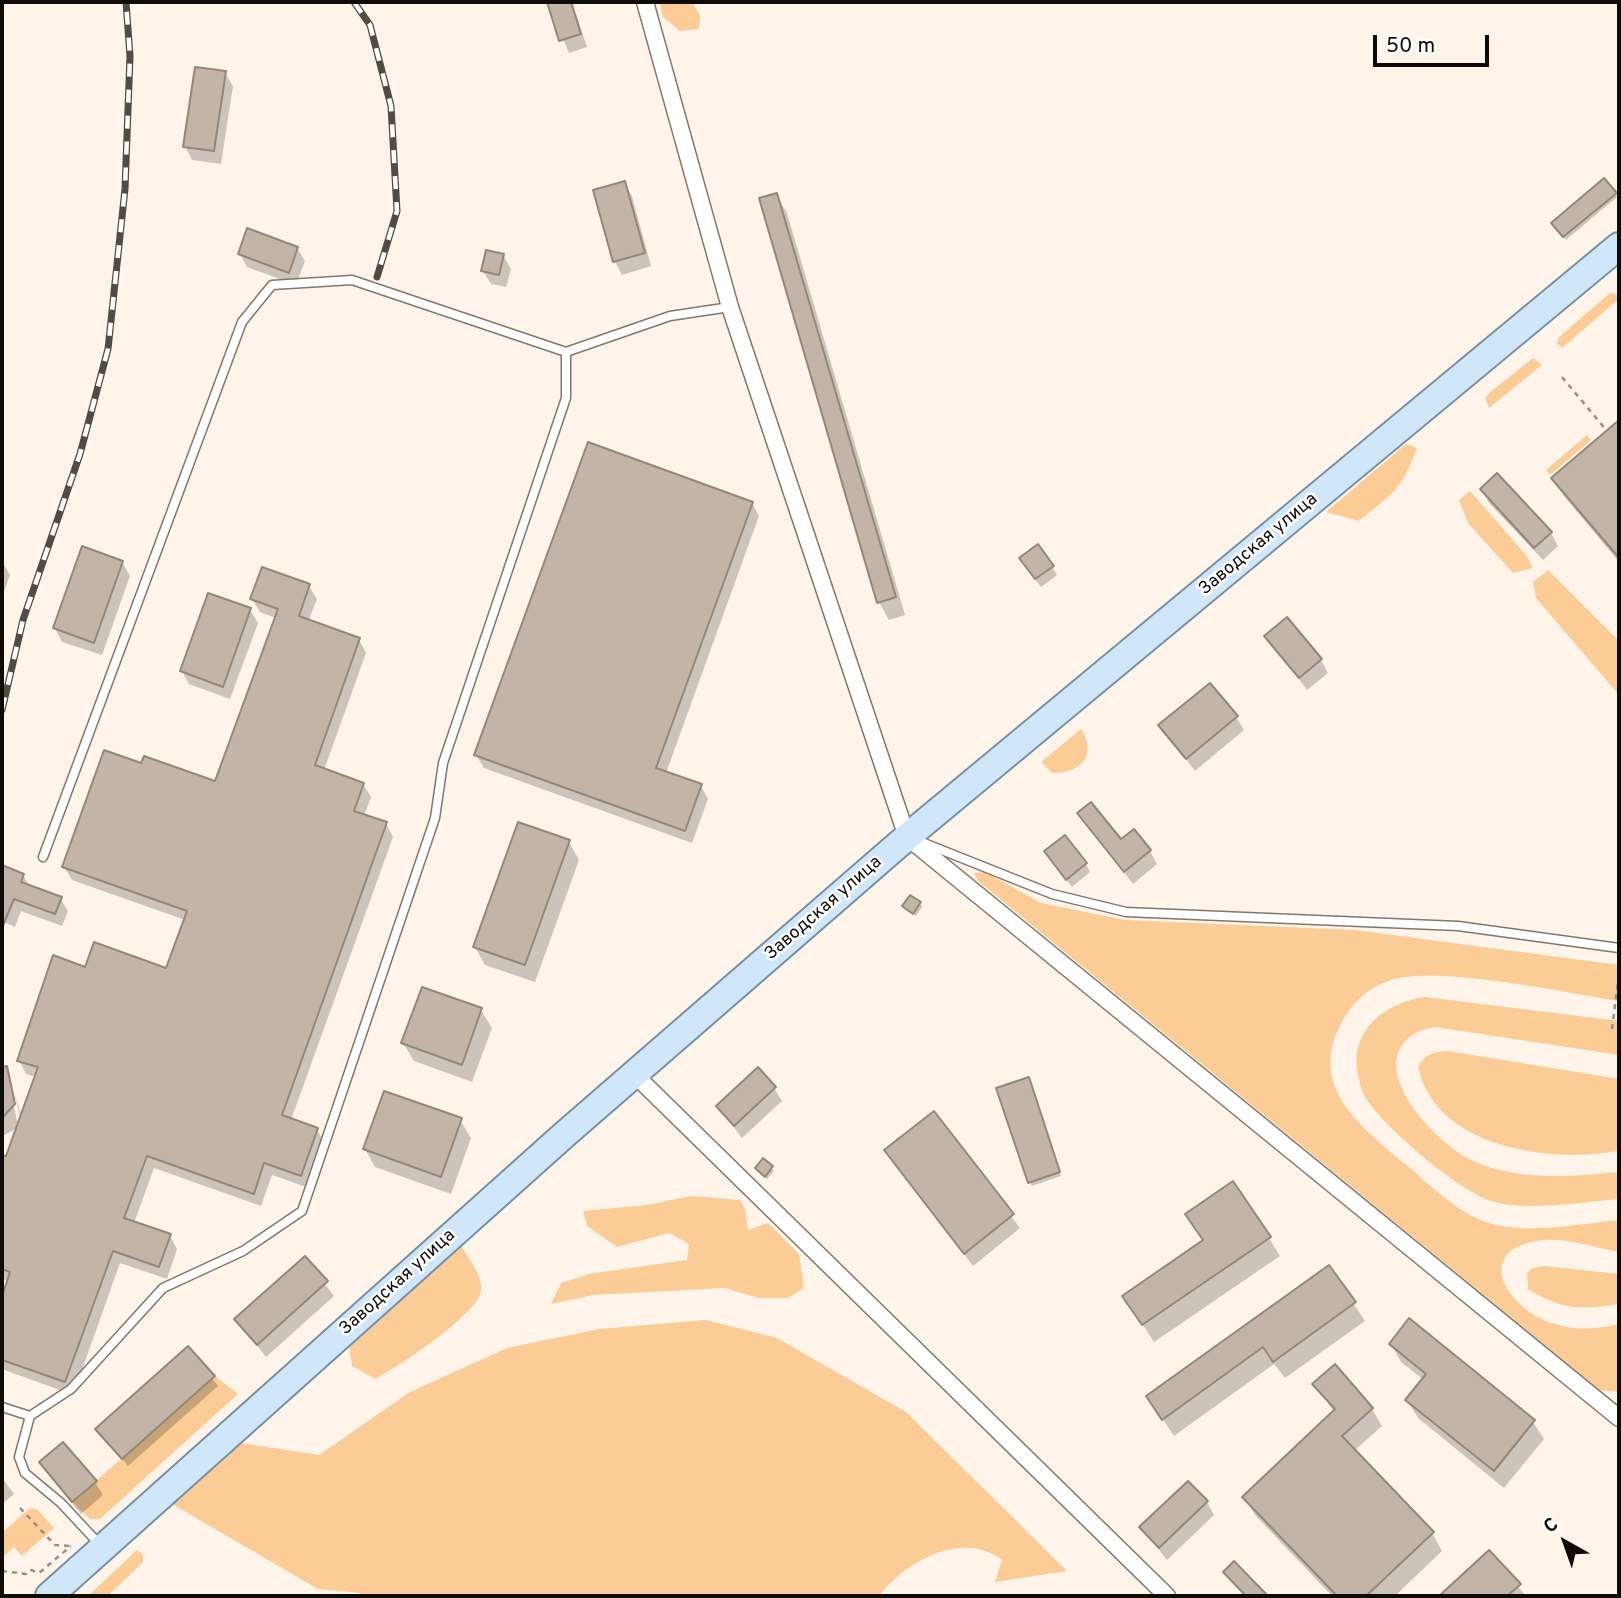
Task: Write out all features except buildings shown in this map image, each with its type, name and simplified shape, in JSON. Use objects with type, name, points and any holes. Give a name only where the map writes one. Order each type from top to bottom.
[{"type":"main road","name":"Заводская улица","points":[[50,1596],[91,1551],[907,836],[1619,246]]},
{"type":"street","points":[[645,2],[730,307],[907,836],[1619,1418]]},
{"type":"street","points":[[634,1074],[1167,1596]]},
{"type":"lane","points":[[43,857],[242,322],[272,285],[352,280],[566,352],[670,316],[730,307]]},
{"type":"lane","points":[[91,1551],[61,1503],[25,1473],[19,1457],[30,1416],[71,1389],[163,1288],[243,1251],[302,1211],[435,818],[443,763],[566,398],[566,352]]},
{"type":"lane","points":[[907,836],[1052,894],[1126,912],[1458,926],[1619,948]]},
{"type":"lane","points":[[1602,1403],[1619,1403]]},
{"type":"lane","points":[[2,1407],[30,1416]]},
{"type":"path","points":[[1562,377],[1606,431]]},
{"type":"path","points":[[1612,1029],[1619,974]]},
{"type":"path","points":[[20,1508],[55,1545],[91,1551]]},
{"type":"path","points":[[2,1571],[26,1574],[31,1570],[39,1573],[71,1546]]},
{"type":"shaded area","points":[[660,2],[692,2],[700,15],[699,29],[680,31],[663,17]]},
{"type":"shaded area","points":[[1610,293],[1616,294],[1619,299],[1562,348],[1557,343],[1558,338]]},
{"type":"shaded area","points":[[1533,358],[1542,365],[1489,408],[1485,398],[1489,393]]},
{"type":"shaded area","points":[[1587,435],[1591,440],[1550,475],[1546,470]]},
{"type":"shaded area","points":[[1406,444],[1417,448],[1412,462],[1395,490],[1380,504],[1359,521],[1326,512]]},
{"type":"shaded area","points":[[1470,491],[1526,555],[1533,568],[1513,573],[1468,523],[1459,500]]},
{"type":"shaded area","points":[[1548,570],[1619,641],[1619,695],[1536,598],[1533,582]]},
{"type":"shaded area","points":[[1081,729],[1088,747],[1084,761],[1071,770],[1052,773],[1041,762]]},
{"type":"shaded area","points":[[985,872],[1041,903],[1125,920],[1355,930],[1619,965],[1619,1001],[1467,978],[1409,977],[1388,981],[1367,992],[1346,1015],[1332,1046],[1331,1067],[1335,1087],[1359,1122],[1434,1189],[1468,1214],[1494,1224],[1529,1228],[1619,1220],[1619,1252],[1573,1242],[1545,1240],[1522,1245],[1508,1254],[1502,1266],[1503,1279],[1510,1293],[1537,1317],[1555,1324],[1579,1328],[1619,1324],[1619,1392],[1600,1390],[978,881],[974,873]]},
{"type":"shaded area","points":[[1425,997],[1619,1021],[1619,1055],[1435,1027],[1414,1034],[1400,1048],[1396,1065],[1400,1084],[1424,1122],[1440,1138],[1471,1160],[1507,1171],[1544,1176],[1619,1172],[1619,1199],[1538,1206],[1491,1201],[1442,1172],[1376,1112],[1362,1092],[1358,1075],[1359,1045],[1373,1021],[1384,1012],[1396,1005]]},
{"type":"shaded area","points":[[1448,1051],[1619,1079],[1619,1151],[1561,1154],[1530,1151],[1500,1144],[1472,1133],[1447,1116],[1429,1095],[1418,1067],[1430,1054]]},
{"type":"shaded area","points":[[691,1196],[740,1200],[745,1209],[748,1230],[768,1223],[799,1254],[804,1288],[788,1298],[759,1298],[724,1288],[593,1295],[551,1304],[561,1283],[589,1274],[687,1260],[689,1244],[669,1233],[617,1247],[587,1226],[583,1211],[647,1205]]},
{"type":"shaded area","points":[[460,1243],[477,1272],[481,1285],[476,1301],[466,1313],[417,1352],[375,1379],[352,1366],[349,1347],[361,1332]]},
{"type":"shaded area","points":[[1544,1266],[1619,1274],[1619,1304],[1572,1307],[1540,1296],[1528,1289],[1527,1274],[1532,1268]]},
{"type":"shaded area","points":[[706,1320],[777,1338],[906,1412],[1067,1571],[995,1582],[1002,1560],[986,1551],[970,1548],[952,1549],[919,1561],[890,1583],[879,1596],[360,1596],[360,1593],[318,1589],[172,1504],[240,1443],[319,1455],[410,1392],[507,1348],[599,1329]]},
{"type":"shaded area","points":[[215,1376],[238,1394],[100,1519],[90,1519],[72,1502]]},
{"type":"shaded area","points":[[30,1508],[38,1510],[54,1528],[22,1556],[14,1547],[2,1558],[2,1533]]},
{"type":"shaded area","points":[[137,1550],[143,1554],[143,1562],[108,1596],[88,1596]]},
{"type":"railway","points":[[2,710],[23,620],[80,454],[108,349],[125,189],[130,56],[126,2]]},
{"type":"railway","points":[[354,2],[370,25],[391,106],[397,211],[377,277]]}]
